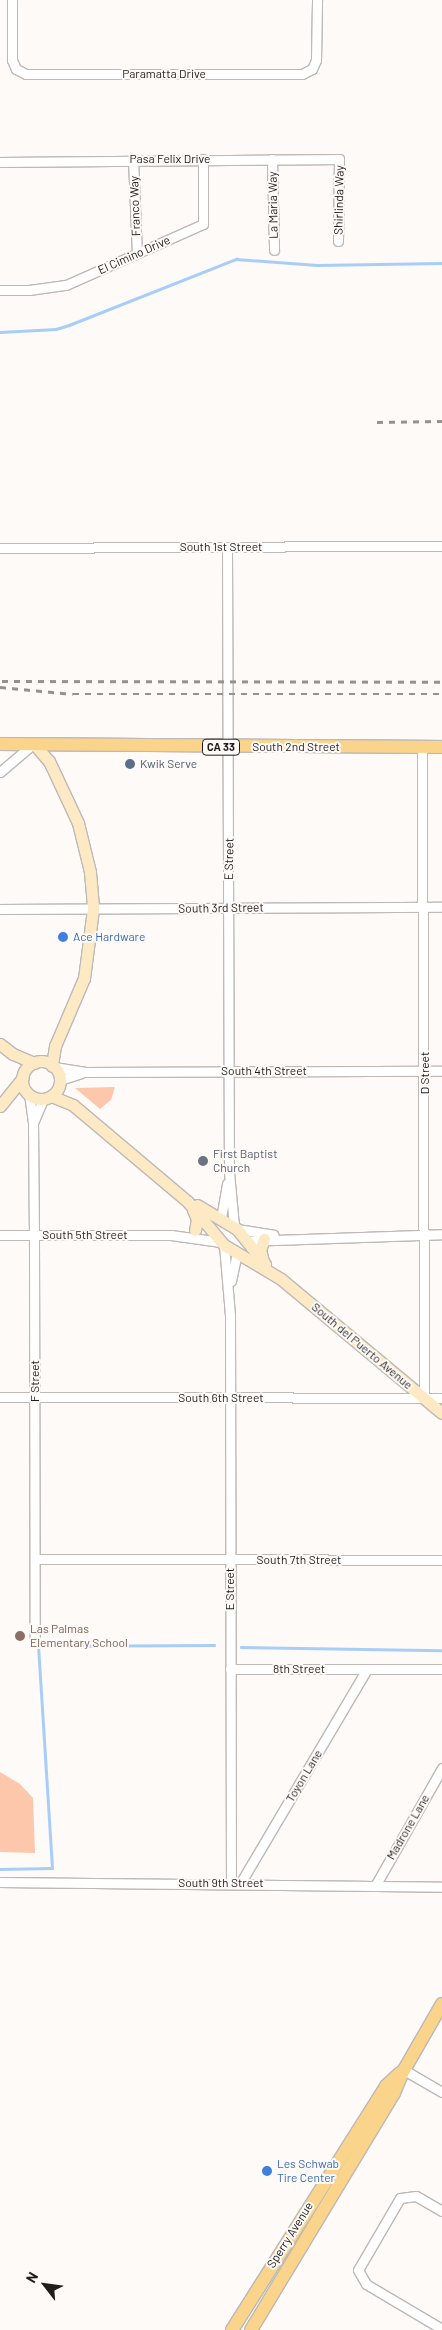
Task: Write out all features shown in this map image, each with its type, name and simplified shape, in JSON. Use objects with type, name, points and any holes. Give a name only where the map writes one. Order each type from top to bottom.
[{"type":"main road","name":"South 2nd Street","points":[[0,744],[442,747]]},
{"type":"main road","name":"Sperry Avenue","points":[[251,2330],[394,2093],[404,2070],[442,2004]]},
{"type":"main road","name":"Sperry Avenue","points":[[232,2330],[381,2094],[404,2070]]},
{"type":"street","name":"Paramatta Drive","points":[[12,0],[12,60],[16,69],[36,74],[302,74],[312,69],[316,60],[317,0]]},
{"type":"street","name":"Pasa Felix Drive","points":[[0,162],[134,159],[339,159]]},
{"type":"street","name":"Franco Way","points":[[134,159],[137,253]]},
{"type":"street","name":"El Cimino Drive","points":[[0,290],[30,290],[66,285],[203,224],[203,159]]},
{"type":"street","name":"La Maria Way","points":[[272,159],[274,250]]},
{"type":"street","name":"Shirlinda Way","points":[[338,241],[339,159]]},
{"type":"street","name":"South 1st Street","points":[[0,548],[442,546]]},
{"type":"street","name":"E Street","points":[[227,547],[230,747],[228,909],[229,1172],[236,1228]]},
{"type":"street","points":[[0,772],[34,744],[48,761],[78,823],[90,872],[93,909],[84,978],[58,1039],[53,1066],[59,1083],[47,1098],[28,1094],[1,1104]]},
{"type":"street","name":"D Street","points":[[422,747],[425,906],[424,1398]]},
{"type":"street","name":"South 3rd Street","points":[[0,909],[442,907]]},
{"type":"street","points":[[1,1104],[23,1075],[37,1063],[58,1039]]},
{"type":"street","points":[[0,1044],[13,1054],[37,1063],[53,1066]]},
{"type":"street","points":[[13,1054],[23,1075],[28,1094]]},
{"type":"street","name":"South 4th Street","points":[[53,1066],[86,1072],[442,1071]]},
{"type":"street","name":"South 4th Street","points":[[59,1083],[86,1072]]},
{"type":"street","name":"South del Puerto Avenue","points":[[59,1083],[72,1105],[185,1198],[222,1244],[281,1279]]},
{"type":"street","name":"F Street","points":[[28,1094],[33,1123],[35,1640]]},
{"type":"street","name":"South del Puerto Avenue","points":[[47,1098],[72,1105]]},
{"type":"street","name":"F Street","points":[[33,1123],[47,1098]]},
{"type":"street","name":"E Street","points":[[220,1218],[229,1172]]},
{"type":"street","points":[[185,1198],[197,1219],[195,1230]]},
{"type":"street","name":"South del Puerto Avenue","points":[[185,1198],[236,1228],[265,1264],[281,1279],[442,1414]]},
{"type":"street","points":[[211,1228],[220,1218]]},
{"type":"street","name":"South 5th Street","points":[[170,1235],[211,1228]]},
{"type":"street","points":[[236,1228],[291,1237]]},
{"type":"street","points":[[237,1254],[247,1242],[264,1239],[442,1234]]},
{"type":"street","name":"South 5th Street","points":[[0,1235],[170,1235],[222,1244]]},
{"type":"street","points":[[264,1239],[260,1250],[265,1264]]},
{"type":"street","name":"E Street","points":[[222,1244],[229,1296],[231,1883]]},
{"type":"street","name":"E Street","points":[[229,1296],[237,1254]]},
{"type":"street","name":"South 6th Street","points":[[0,1397],[442,1398]]},
{"type":"street","name":"South 7th Street","points":[[35,1559],[442,1560]]},
{"type":"street","name":"8th Street","points":[[230,1669],[442,1669]]},
{"type":"street","name":"Toyon Lane","points":[[241,1882],[367,1669]]},
{"type":"street","name":"Madrone Lane","points":[[375,1886],[442,1768]]},
{"type":"street","name":"South 9th Street","points":[[0,1882],[241,1882],[442,1887]]},
{"type":"street","points":[[404,2070],[442,2092]]},
{"type":"street","points":[[442,2211],[416,2196],[406,2196],[396,2202],[358,2270],[366,2284],[442,2329]]},
{"type":"shaded area","points":[[115,1087],[111,1100],[100,1109],[75,1088]]},
{"type":"shaded area","points":[[0,1772],[20,1784],[33,1798],[35,1853],[0,1852]]},
{"type":"waterway","points":[[0,332],[56,329],[69,325],[236,259],[317,265],[442,263]]},
{"type":"waterway","points":[[0,1869],[52,1868],[38,1646],[214,1645]]},
{"type":"waterway","points":[[241,1647],[442,1650]]},
{"type":"railway","points":[[377,422],[442,421]]},
{"type":"railway","points":[[2,681],[442,682]]},
{"type":"railway","points":[[0,687],[73,694],[442,694]]},
{"type":"place","name":"Kwik Serve","points":[[130,764]]},
{"type":"place","name":"Ace Hardware","points":[[63,937]]},
{"type":"place","name":"First Baptist Church","points":[[203,1161]]},
{"type":"place","name":"Las Palmas Elementary School","points":[[20,1636]]},
{"type":"place","name":"Les Schwab Tire Center","points":[[267,2171]]}]
